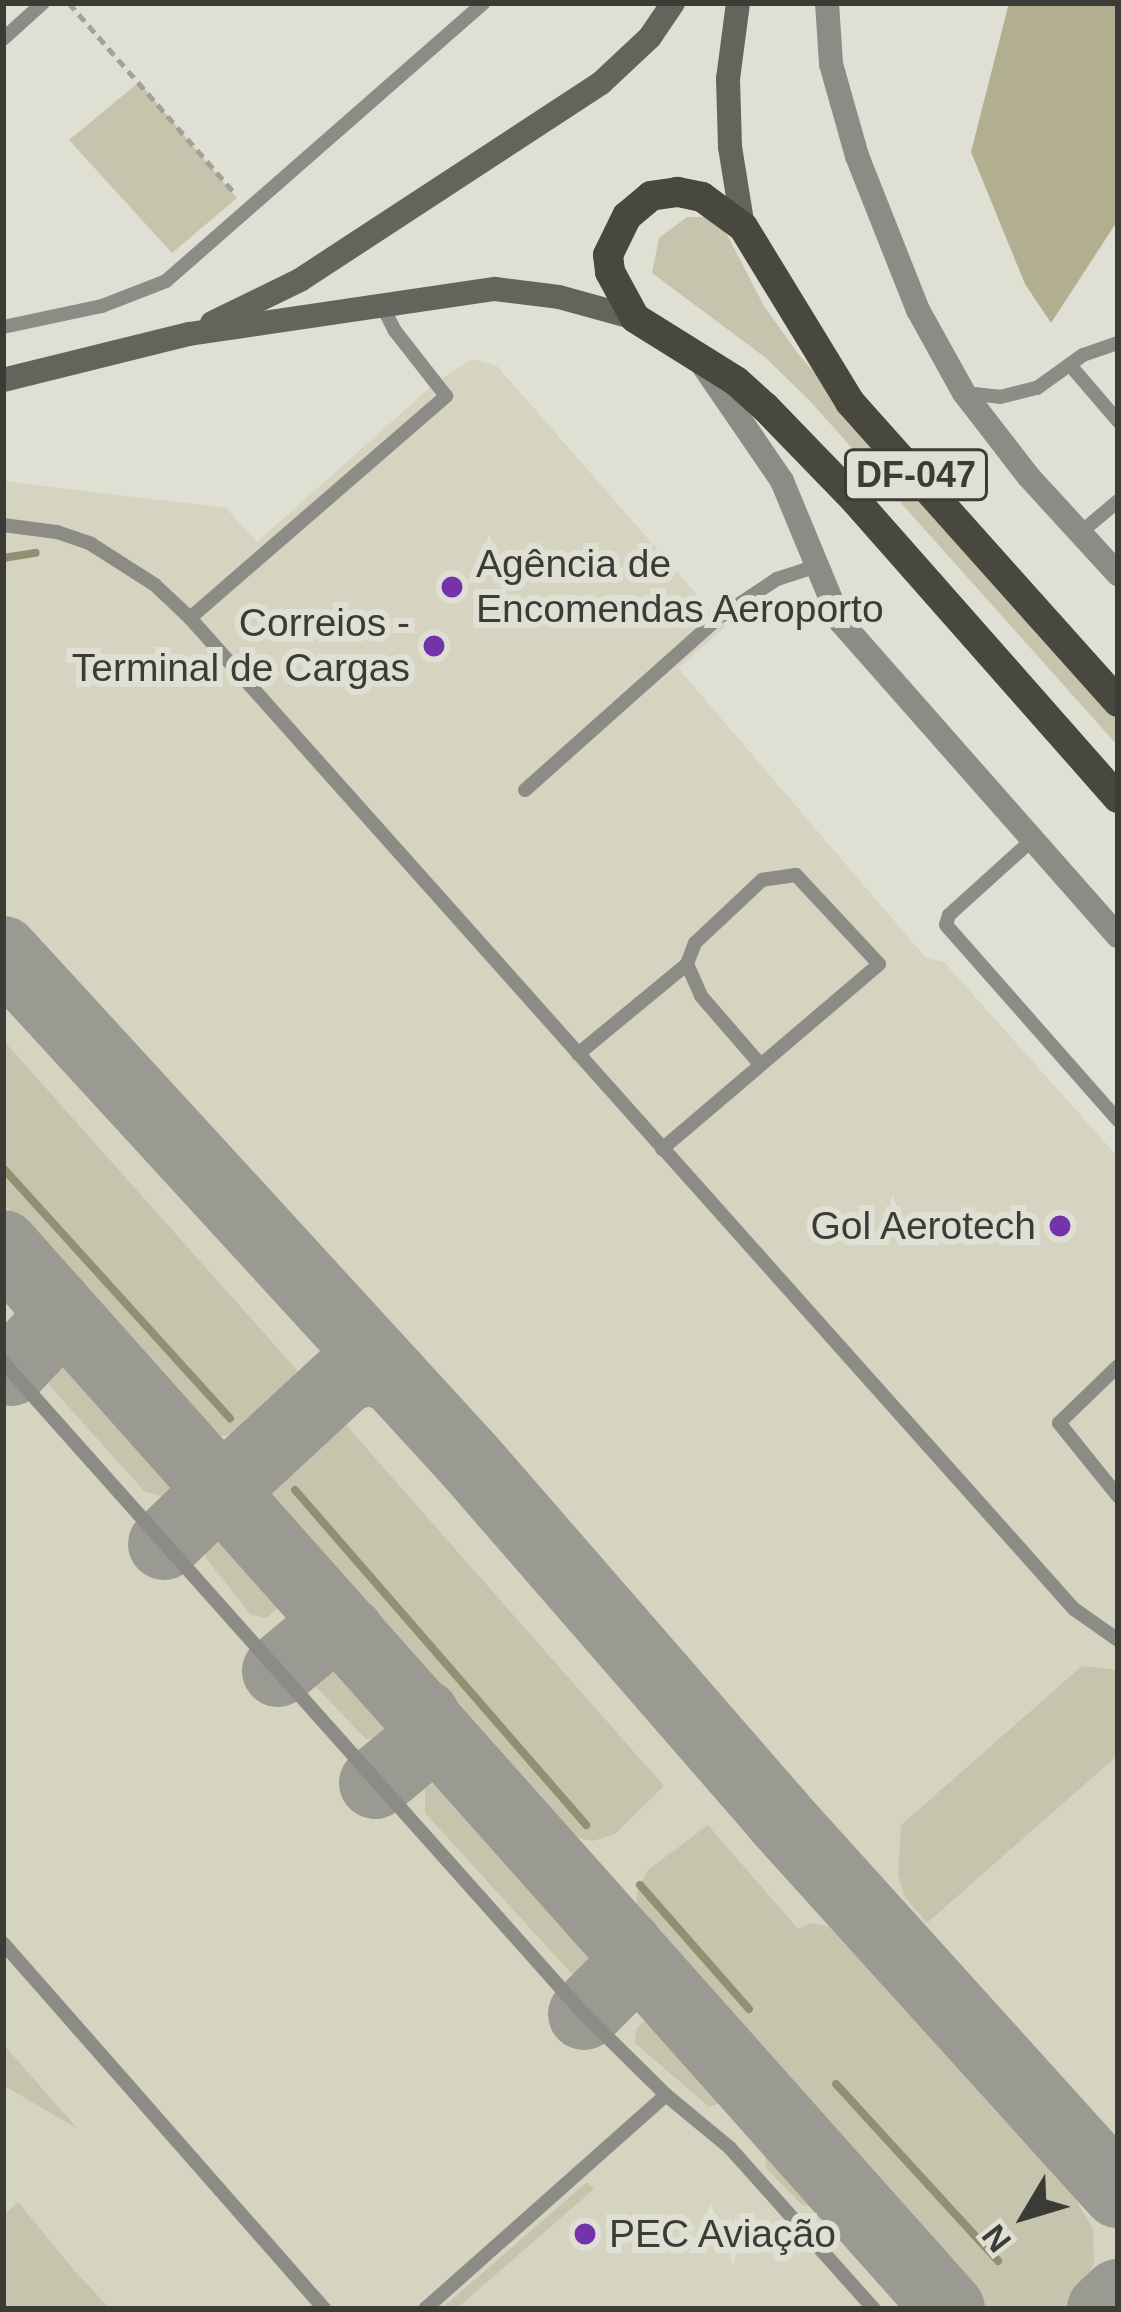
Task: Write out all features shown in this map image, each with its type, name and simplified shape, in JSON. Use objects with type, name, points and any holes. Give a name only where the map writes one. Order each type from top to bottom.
[{"type":"main road","points":[[189,334],[300,280],[601,83],[650,37],[673,3]]},
{"type":"main road","name":"DF-047","points":[[738,3],[728,79],[729,124],[743,227],[850,402],[1118,702]]},
{"type":"main road","points":[[635,318],[617,290],[608,255],[613,238],[639,206],[651,196],[678,191],[702,197],[743,227]]},
{"type":"main road","name":"DF-047","points":[[3,380],[189,334],[494,289],[559,297],[635,318],[736,381],[856,501],[1118,798]]},
{"type":"street","points":[[827,3],[831,64],[857,156],[918,310],[964,393],[1118,574]]},
{"type":"street","points":[[693,352],[782,481],[798,512],[813,567],[840,621],[1118,936]]},
{"type":"lane","points":[[3,39],[44,3]]},
{"type":"lane","points":[[3,327],[102,306],[166,281],[484,3]]},
{"type":"lane","points":[[190,618],[446,396],[394,331],[381,304]]},
{"type":"lane","points":[[964,393],[1000,397],[1037,388],[1103,345],[1118,343]]},
{"type":"lane","points":[[1070,365],[1118,421]]},
{"type":"lane","points":[[1080,533],[1118,501]]},
{"type":"lane","points":[[3,525],[57,532],[91,544],[139,573],[190,618],[1074,1609],[1118,1640]]},
{"type":"lane","points":[[525,790],[716,619],[777,578],[813,567]]},
{"type":"lane","points":[[1032,840],[949,915],[946,925],[1118,1120]]},
{"type":"lane","points":[[578,1054],[688,964],[695,943],[762,880],[796,875],[815,891],[879,964],[662,1149]]},
{"type":"lane","points":[[688,964],[700,996],[760,1064]]},
{"type":"lane","points":[[3,1362],[551,1978],[666,2095],[730,2148],[874,2309]]},
{"type":"lane","points":[[1118,1366],[1063,1413],[1059,1423],[1118,1496]]},
{"type":"lane","points":[[3,1943],[325,2309]]},
{"type":"lane","points":[[425,2309],[666,2095]]},
{"type":"path","points":[[69,3],[251,211]]},
{"type":"shaded area","points":[[1009,3],[1118,3],[1118,220],[1051,323],[1025,284],[971,152]]},
{"type":"shaded area","points":[[139,82],[237,198],[172,253],[69,140]]},
{"type":"shaded area","points":[[687,217],[709,217],[722,225],[764,306],[799,355],[1118,714],[1118,746],[810,401],[766,358],[652,273],[659,238]]},
{"type":"shaded area","points":[[472,359],[497,366],[725,627],[678,668],[926,958],[944,962],[1118,1157],[1118,2309],[3,2309],[3,481],[226,508],[257,542],[435,383]]},
{"type":"shaded area","points":[[3,1040],[304,1378],[243,1430],[223,1436],[205,1428],[3,1203]]},
{"type":"shaded area","points":[[69,1361],[80,1363],[186,1481],[185,1494],[173,1499],[145,1492],[49,1385],[50,1371]]},
{"type":"shaded area","points":[[338,1416],[664,1786],[615,1834],[593,1841],[558,1833],[271,1510],[267,1474],[315,1429]]},
{"type":"shaded area","points":[[217,1515],[282,1590],[283,1603],[267,1618],[251,1615],[205,1557],[207,1527]]},
{"type":"shaded area","points":[[345,1660],[387,1704],[391,1721],[376,1738],[366,1739],[316,1687],[324,1663]]},
{"type":"shaded area","points":[[1082,1666],[1118,1670],[1118,1755],[927,1923],[904,1896],[898,1874],[901,1825]]},
{"type":"shaded area","points":[[440,1781],[454,1782],[594,1940],[600,1951],[598,1968],[585,1980],[570,1972],[425,1813],[425,1788]]},
{"type":"shaded area","points":[[708,1825],[798,1929],[810,1923],[837,1928],[1066,2183],[1093,2229],[1094,2263],[1074,2309],[984,2309],[644,1928],[636,1909],[637,1891],[648,1870]]},
{"type":"shaded area","points":[[646,2020],[666,2022],[726,2089],[722,2102],[709,2107],[635,2043],[636,2029]]},
{"type":"shaded area","points":[[3,2044],[78,2129],[3,2085]]},
{"type":"shaded area","points":[[765,2153],[785,2153],[826,2201],[820,2209],[801,2204],[766,2168]]},
{"type":"shaded area","points":[[587,2182],[594,2189],[456,2309],[441,2309]]},
{"type":"shaded area","points":[[18,2202],[110,2309],[3,2309],[3,2216]]},
{"type":"waterway","points":[[3,558],[36,553]]},
{"type":"waterway","points":[[3,1168],[230,1418]]},
{"type":"waterway","points":[[295,1490],[586,1825]]},
{"type":"waterway","points":[[640,1885],[749,2009]]},
{"type":"waterway","points":[[836,2084],[998,2261]]},
{"type":"taxiway","points":[[3,952],[469,1460],[779,1817],[1118,2192]]},
{"type":"taxiway","points":[[3,1246],[949,2309]]},
{"type":"taxiway","points":[[11,1370],[52,1326],[55,1304]]},
{"type":"taxiway","points":[[238,1476],[348,1374],[370,1370],[392,1376]]},
{"type":"taxiway","points":[[164,1544],[201,1508],[216,1501],[233,1502]]},
{"type":"taxiway","points":[[278,1671],[321,1635],[349,1633]]},
{"type":"taxiway","points":[[375,1783],[420,1746],[424,1715]]},
{"type":"taxiway","points":[[584,2014],[629,1969],[626,1945]]},
{"type":"taxiway","points":[[1103,2309],[1118,2295]]},
{"type":"place","name":"Agência de Encomendas Aeroporto","points":[[452,587]]},
{"type":"place","name":"Correios - Terminal de Cargas","points":[[434,646]]},
{"type":"place","name":"Gol Aerotech","points":[[1060,1226]]},
{"type":"place","name":"PEC Aviação","points":[[585,2234]]}]
